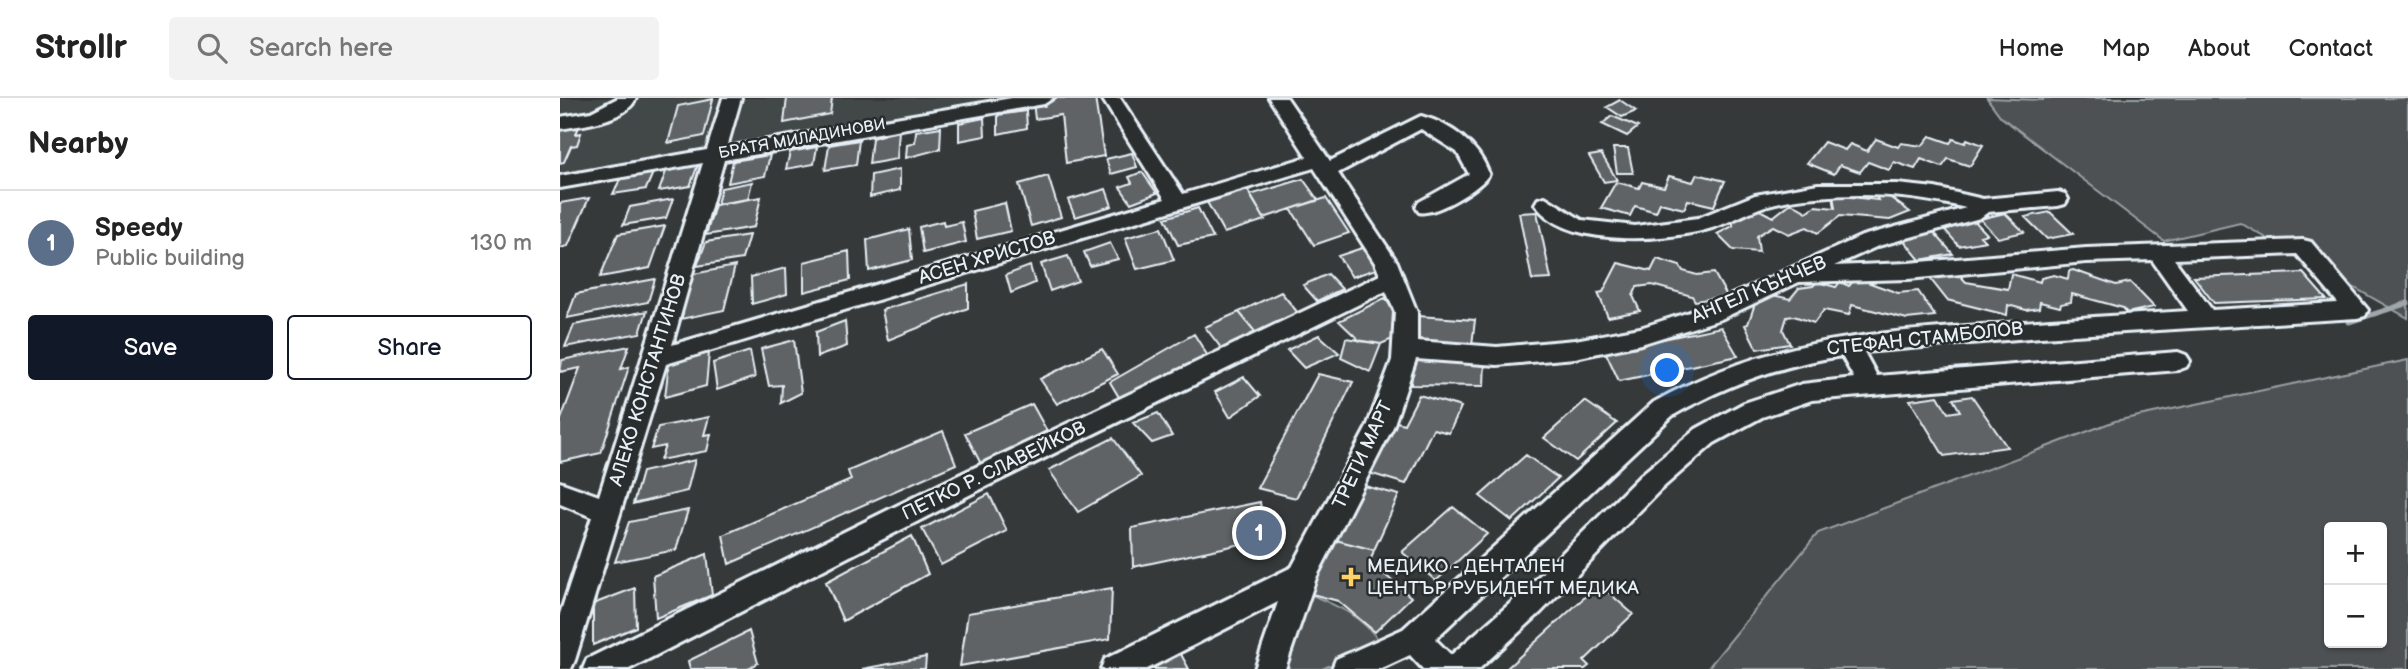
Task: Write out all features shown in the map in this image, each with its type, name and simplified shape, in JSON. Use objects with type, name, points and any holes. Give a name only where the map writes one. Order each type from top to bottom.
[{"type":"street","points":[[560,123],[596,117],[625,103],[627,98]]},
{"type":"street","name":"АЛЕКО КОНСТАНТИНОВ","points":[[560,660],[656,358],[732,98]]},
{"type":"street","name":"БРАТЯ МИЛАДИНОВИ","points":[[560,182],[1044,98]]},
{"type":"street","points":[[1111,98],[1177,201]]},
{"type":"street","name":"ТРЕТИ МАРТ","points":[[1270,669],[1302,576],[1380,427],[1404,360],[1406,312],[1386,262],[1278,98]]},
{"type":"street","name":"АСЕН ХРИСТОВ","points":[[656,358],[1177,201],[1323,166],[1421,122],[1457,141],[1476,162],[1479,174],[1476,179],[1426,207]]},
{"type":"street","points":[[1545,204],[1577,226],[1625,233],[1702,224],[1773,197],[1840,188],[1935,194],[1983,206],[2058,199]]},
{"type":"street","name":"АНГЕЛ КЪНЧЕВ","points":[[1404,349],[1497,356],[1575,349],[1641,336],[1713,313],[1870,241],[1973,212],[1983,206]]},
{"type":"street","name":"СТЕФАН СТАМБОЛОВ","points":[[1346,669],[1414,639],[1663,409],[1740,370],[1847,344],[2150,321],[2357,310],[2303,247],[2158,252]]},
{"type":"street","points":[[1800,275],[1908,271],[2086,255],[2158,252],[2205,318]]},
{"type":"street","name":"ПЕТКО Р. СЛАВЕЙКОВ","points":[[598,669],[968,483],[1393,278]]},
{"type":"street","points":[[1847,344],[1870,385]]},
{"type":"street","name":"СТЕФАН СТАМБОЛОВ","points":[[1457,669],[1531,603],[1638,494],[1706,436],[1741,416],[1795,394],[1870,385],[2178,361]]},
{"type":"street","points":[[560,493],[608,511]]},
{"type":"street","points":[[1116,669],[1302,576]]},
{"type":"street","points":[[1414,639],[1444,669]]},
{"type":"shaded area","points":[[560,98],[994,98],[560,175]]},
{"type":"shaded area","points":[[1987,98],[2408,98],[2408,318],[2240,223],[2164,241],[2001,117]]},
{"type":"shaded area","points":[[2408,360],[2408,669],[1707,669],[1818,533],[2115,421]]},
{"type":"shaded area","points":[[1304,592],[1356,618],[1380,643],[1322,669],[1289,669],[1285,647]]},
{"type":"building","points":[[787,98],[832,98],[830,114],[784,123]]},
{"type":"building","points":[[1054,98],[1095,98],[1104,156],[1066,163],[1061,115],[1035,119],[1033,102]]},
{"type":"building","points":[[713,99],[704,136],[668,143],[678,106]]},
{"type":"building","points":[[1620,100],[1636,111],[1622,117],[1607,107]]},
{"type":"building","points":[[1026,111],[1027,128],[998,134],[998,115]]},
{"type":"building","points":[[1612,116],[1638,127],[1627,136],[1602,124]]},
{"type":"building","points":[[984,118],[985,136],[959,141],[959,123]]},
{"type":"building","points":[[581,122],[576,134],[581,133],[577,145],[571,146],[564,162],[560,163],[560,125]]},
{"type":"building","points":[[941,127],[940,149],[906,158],[907,145],[915,143],[916,131]]},
{"type":"building","points":[[899,130],[897,159],[869,164],[872,138]]},
{"type":"building","points":[[1930,136],[1950,143],[1953,139],[1965,143],[1967,139],[1983,145],[1970,166],[1948,159],[1942,167],[1921,159],[1915,169],[1894,162],[1889,170],[1868,162],[1860,172],[1840,165],[1834,174],[1807,163],[1824,142],[1845,150],[1850,144],[1867,151],[1876,139],[1898,147],[1901,143],[1922,146]]},
{"type":"building","points":[[859,140],[856,165],[825,170],[829,145]]},
{"type":"building","points":[[817,147],[814,164],[786,169],[790,152]]},
{"type":"building","points":[[1613,148],[1628,148],[1633,173],[1617,173]]},
{"type":"building","points":[[1132,153],[1137,167],[1111,174],[1106,159]]},
{"type":"building","points":[[1601,154],[1617,180],[1604,182],[1589,156]]},
{"type":"building","points":[[770,155],[765,176],[728,183],[733,161]]},
{"type":"building","points":[[699,162],[690,186],[659,191],[668,166]]},
{"type":"building","points":[[655,168],[646,189],[613,194],[623,173]]},
{"type":"building","points":[[900,169],[900,190],[870,197],[871,175]]},
{"type":"building","points":[[1142,172],[1157,193],[1131,203],[1120,187],[1132,183],[1129,177]]},
{"type":"building","points":[[1697,174],[1725,181],[1714,206],[1688,200],[1684,209],[1660,203],[1656,212],[1635,206],[1630,216],[1601,208],[1616,182],[1639,188],[1642,182],[1664,187],[1669,176],[1693,182]]},
{"type":"building","points":[[1048,176],[1061,217],[1031,226],[1019,184]]},
{"type":"building","points":[[1303,179],[1318,200],[1264,218],[1250,195]]},
{"type":"building","points":[[752,182],[748,199],[717,204],[721,188]]},
{"type":"building","points":[[1106,189],[1112,206],[1075,217],[1068,200]]},
{"type":"building","points":[[1247,189],[1265,220],[1224,233],[1207,202]]},
{"type":"building","points":[[1884,193],[1910,212],[1890,220],[1840,216],[1818,233],[1807,227],[1789,234],[1773,226],[1757,236],[1759,252],[1733,250],[1717,234],[1733,226],[1733,221],[1752,206],[1773,217],[1791,203],[1807,212],[1815,206],[1835,208],[1833,195],[1878,200],[1876,196]]},
{"type":"building","points":[[761,197],[754,227],[706,235],[715,205]]},
{"type":"building","points":[[589,198],[568,246],[560,248],[560,203]]},
{"type":"building","points":[[1326,198],[1349,233],[1314,245],[1291,209]]},
{"type":"building","points":[[673,199],[666,218],[623,225],[630,207]]},
{"type":"building","points":[[1005,203],[1011,231],[977,239],[972,211]]},
{"type":"building","points":[[1198,208],[1213,238],[1178,245],[1165,218]]},
{"type":"building","points":[[1537,212],[1551,279],[1532,280],[1519,213]]},
{"type":"building","points":[[2050,212],[2073,234],[2047,239],[2025,217]]},
{"type":"building","points":[[2005,213],[2024,232],[1998,238],[1980,219]]},
{"type":"building","points":[[1970,216],[1987,234],[1980,236],[1985,241],[1959,246],[1938,222]]},
{"type":"building","points":[[943,221],[944,226],[962,222],[966,242],[923,253],[919,227]]},
{"type":"building","points":[[665,226],[650,268],[600,277],[618,234]]},
{"type":"building","points":[[1161,228],[1174,260],[1137,269],[1125,238]]},
{"type":"building","points":[[909,229],[912,260],[869,271],[867,240]]},
{"type":"building","points":[[1933,231],[1953,254],[1920,260],[1901,237]]},
{"type":"building","points":[[749,235],[742,259],[697,266],[706,242]]},
{"type":"building","points":[[1110,243],[1118,259],[1090,266],[1084,252]]},
{"type":"building","points":[[1365,247],[1379,268],[1352,277],[1338,256]]},
{"type":"building","points":[[849,251],[850,280],[804,292],[804,262]]},
{"type":"building","points":[[1068,256],[1078,281],[1050,291],[1041,264]]},
{"type":"building","points":[[1657,259],[1697,275],[1714,273],[1727,296],[1695,301],[1692,296],[1652,285],[1637,287],[1633,296],[1640,311],[1608,317],[1598,293],[1603,292],[1618,263],[1651,271]]},
{"type":"building","points":[[735,266],[724,310],[681,319],[693,274]]},
{"type":"building","points":[[1030,266],[1035,283],[1011,293],[1006,275]]},
{"type":"building","points":[[786,268],[787,294],[752,304],[751,277]]},
{"type":"building","points":[[2073,270],[2116,285],[2130,282],[2154,307],[2127,313],[2123,308],[2072,294],[2071,302],[2061,304],[2060,307],[2040,302],[2039,308],[2026,310],[2008,305],[2007,315],[1947,300],[1928,276],[1956,271],[1966,282],[2008,289],[2011,274],[2040,282],[2041,278],[2054,275],[2068,279],[2069,271]]},
{"type":"building","points":[[2303,273],[2326,299],[2214,303],[2194,277]]},
{"type":"building","points":[[1328,274],[1342,289],[1317,301],[1303,285]]},
{"type":"building","points":[[1856,278],[1898,293],[1918,291],[1935,316],[1907,319],[1852,305],[1849,315],[1824,310],[1814,323],[1794,316],[1787,317],[1783,330],[1790,344],[1757,349],[1745,325],[1748,324],[1759,292],[1790,299],[1799,288],[1813,286],[1817,282],[1836,287],[1840,282],[1849,286]]},
{"type":"building","points":[[655,279],[648,302],[567,318],[576,294]]},
{"type":"building","points":[[968,284],[968,308],[888,340],[882,310]]},
{"type":"building","points":[[1281,292],[1298,313],[1256,333],[1239,312]]},
{"type":"building","points":[[1385,298],[1398,317],[1392,325],[1395,338],[1381,344],[1360,341],[1339,321]]},
{"type":"building","points":[[647,311],[640,333],[565,347],[574,325]]},
{"type":"building","points":[[1239,312],[1256,333],[1222,349],[1205,327]]},
{"type":"building","points":[[1418,316],[1475,320],[1472,345],[1414,341]]},
{"type":"building","points":[[845,321],[847,346],[817,357],[816,332]]},
{"type":"building","points":[[1721,327],[1738,356],[1619,381],[1605,351]]},
{"type":"building","points":[[1194,334],[1209,358],[1120,399],[1110,382]]},
{"type":"building","points":[[1319,335],[1339,353],[1304,368],[1287,350]]},
{"type":"building","points":[[1346,338],[1381,344],[1370,372],[1341,358]]},
{"type":"building","points":[[794,340],[801,393],[781,403],[782,385],[769,386],[761,349]]},
{"type":"building","points":[[629,346],[621,369],[629,367],[601,453],[560,462],[560,422],[580,368],[560,372],[562,360]]},
{"type":"building","points":[[1102,349],[1118,374],[1057,404],[1040,379]]},
{"type":"building","points":[[750,351],[755,377],[717,390],[713,363]]},
{"type":"building","points":[[709,353],[706,386],[665,397],[669,363]]},
{"type":"building","points":[[1414,357],[1485,359],[1484,386],[1411,385]]},
{"type":"building","points":[[1318,374],[1353,382],[1296,498],[1257,488]]},
{"type":"building","points":[[1244,377],[1260,396],[1230,417],[1215,392]]},
{"type":"building","points":[[1419,395],[1461,407],[1449,433],[1433,429],[1406,484],[1359,470],[1386,419],[1404,424]]},
{"type":"building","points":[[1938,396],[1948,413],[1960,411],[1953,399],[1972,396],[2007,447],[1944,456],[1910,400]]},
{"type":"building","points":[[1585,401],[1617,423],[1576,461],[1544,438]]},
{"type":"building","points":[[1032,404],[1047,431],[981,464],[965,433]]},
{"type":"building","points":[[1158,413],[1172,436],[1152,443],[1133,423]]},
{"type":"building","points":[[709,417],[704,435],[711,434],[707,451],[660,460],[665,446],[651,449],[658,427]]},
{"type":"building","points":[[943,431],[956,464],[729,564],[723,535],[851,480],[848,471]]},
{"type":"building","points":[[1113,438],[1141,476],[1078,512],[1049,470]]},
{"type":"building","points":[[1526,455],[1558,478],[1512,521],[1480,496]]},
{"type":"building","points":[[695,460],[687,491],[633,504],[642,472]]},
{"type":"building","points":[[1357,484],[1399,495],[1374,550],[1332,539]]},
{"type":"building","points":[[989,494],[1007,531],[941,565],[922,529]]},
{"type":"building","points":[[1260,502],[1265,539],[1133,567],[1132,528]]},
{"type":"building","points":[[1453,507],[1487,534],[1436,581],[1402,552]]},
{"type":"building","points":[[688,510],[676,550],[615,562],[629,522]]},
{"type":"building","points":[[912,536],[928,574],[843,621],[826,582]]},
{"type":"building","name":"МЕДИКО - ДЕНТАЛЕН ЦЕНТЪР РУБИДЕНТ МЕДИКА","points":[[1332,539],[1374,550],[1370,562],[1411,597],[1375,632],[1338,601],[1308,593]]},
{"type":"building","points":[[707,554],[712,595],[656,618],[653,576]]},
{"type":"building","points":[[1599,584],[1633,614],[1584,661],[1589,666],[1585,669],[1506,669]]},
{"type":"building","points":[[635,588],[636,627],[593,645],[593,604]]},
{"type":"building","points":[[1112,588],[1110,639],[960,666],[968,613]]},
{"type":"building","points":[[749,631],[758,663],[748,669],[690,669],[688,661]]},
{"type":"building","points":[[1177,647],[1189,669],[1137,669]]},
{"type":"building","points":[[926,657],[925,669],[862,669]]},
{"type":"waterway","points":[[2349,322],[2408,303]]},
{"type":"place","name":"Speedy","points":[[1259,533]]},
{"type":"place","name":"МЕДИКО - ДЕНТАЛЕН ЦЕНТЪР РУБИДЕНТ МЕДИКА","points":[[1351,577]]}]
